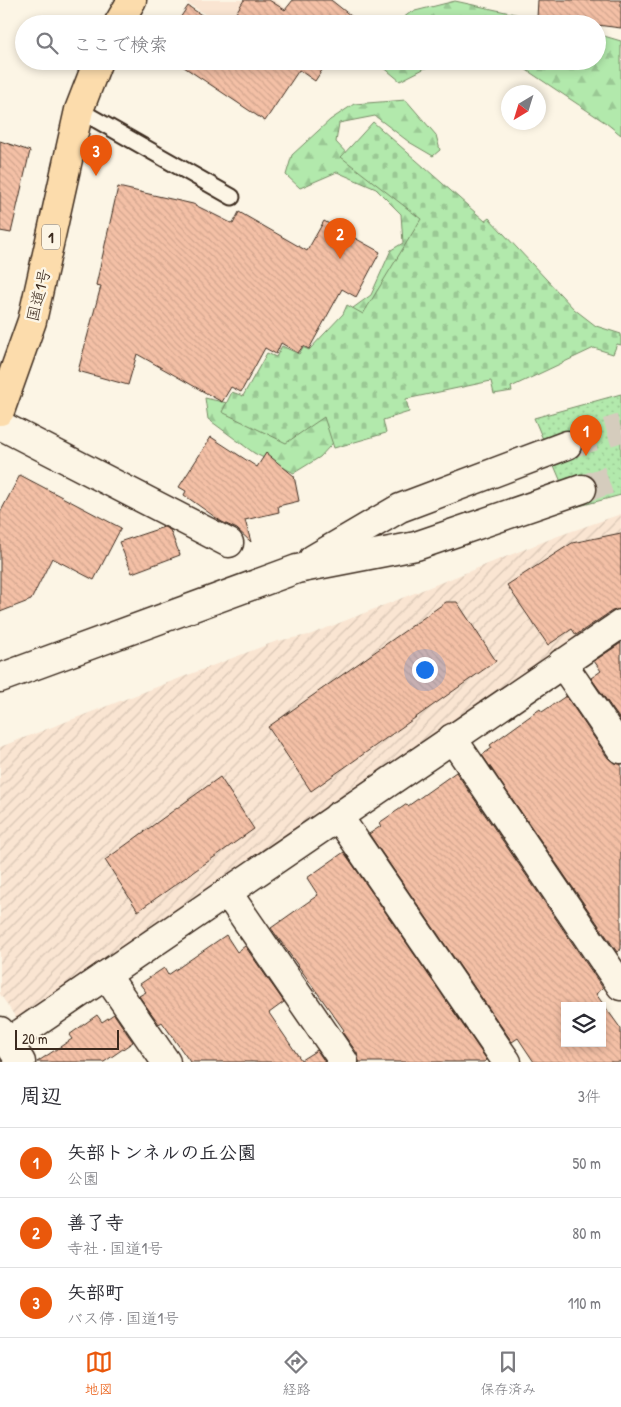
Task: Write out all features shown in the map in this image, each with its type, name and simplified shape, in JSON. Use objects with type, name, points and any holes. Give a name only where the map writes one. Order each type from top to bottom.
[{"type":"highway","points":[[123,15],[132,0]]},
{"type":"highway","name":"国道1号","points":[[0,411],[32,321],[79,110],[95,70]]},
{"type":"street","points":[[0,425],[229,543]]},
{"type":"street","points":[[297,569],[400,508],[567,445]]},
{"type":"street","points":[[0,678],[297,569],[416,546],[582,489]]},
{"type":"street","points":[[10,1045],[106,975],[621,624]]},
{"type":"street","points":[[562,663],[621,749]]},
{"type":"street","points":[[452,738],[621,986]]},
{"type":"street","points":[[338,816],[507,1062]]},
{"type":"street","points":[[227,892],[344,1062]]},
{"type":"street","points":[[106,975],[166,1062]]},
{"type":"lane","points":[[79,110],[232,197]]},
{"type":"shaded area","points":[[189,0],[274,0],[296,15],[206,15],[187,3]]},
{"type":"shaded area","points":[[621,514],[621,609],[20,1024],[0,994],[0,747],[277,641],[309,635],[558,536]]},
{"type":"green space","points":[[455,1],[520,15],[407,15],[411,12]]},
{"type":"green space","points":[[606,37],[621,41],[621,135],[526,70],[606,70]]},
{"type":"green space","points":[[387,70],[421,70],[400,81]]},
{"type":"green space","points":[[406,100],[436,135],[440,150],[433,156],[409,142],[375,116],[339,123],[336,142],[350,157],[385,169],[444,239],[358,415],[320,457],[294,473],[254,453],[208,419],[205,398],[236,405],[293,427],[318,421],[331,395],[339,320],[371,295],[391,250],[403,243],[401,214],[376,189],[337,172],[300,188],[286,175],[292,155],[330,120],[354,104]]},
{"type":"green space","points":[[373,122],[485,221],[489,218],[574,309],[596,326],[621,334],[621,345],[617,344],[613,354],[594,348],[511,387],[512,391],[494,394],[491,381],[406,399],[409,412],[383,420],[386,433],[334,448],[324,417],[286,443],[222,412],[232,392],[243,396],[267,353],[276,357],[282,346],[299,354],[303,347],[309,350],[343,314],[347,305],[363,314],[421,219],[341,157]]},
{"type":"green space","points":[[621,394],[621,495],[572,508],[534,418]]},
{"type":"building","points":[[244,0],[269,0],[285,10],[293,0],[331,0],[350,15],[235,15]]},
{"type":"building","points":[[538,0],[621,0],[621,28],[606,26],[606,15],[537,15]]},
{"type":"building","points":[[188,6],[202,15],[182,15]]},
{"type":"building","points":[[188,70],[299,70],[265,121]]},
{"type":"building","points":[[299,70],[322,70],[315,81]]},
{"type":"building","points":[[0,141],[30,151],[11,233],[0,231]]},
{"type":"building","points":[[118,187],[193,204],[233,224],[239,212],[307,251],[324,221],[380,252],[356,297],[342,289],[309,349],[303,346],[298,353],[281,343],[276,354],[265,348],[241,392],[231,387],[222,402],[137,354],[128,385],[78,371],[101,286],[96,285]]},
{"type":"building","points":[[211,437],[257,467],[266,453],[294,476],[299,501],[278,506],[279,512],[245,520],[251,542],[237,529],[222,522],[184,495],[186,491],[179,487]]},
{"type":"building","points":[[20,475],[121,528],[94,580],[52,558],[31,600],[0,612],[0,513]]},
{"type":"building","points":[[164,527],[170,530],[180,555],[132,573],[119,542]]},
{"type":"building","points":[[621,533],[621,609],[612,611],[576,635],[572,629],[548,645],[507,585],[572,543]]},
{"type":"building","points":[[446,602],[457,602],[496,661],[311,791],[268,727]]},
{"type":"building","points":[[621,643],[621,721],[591,678],[601,671],[594,661]]},
{"type":"building","points":[[566,696],[608,758],[614,763],[621,764],[621,949],[617,952],[482,755],[492,748],[490,745],[540,709],[542,712]]},
{"type":"building","points":[[456,772],[603,988],[596,994],[602,1002],[561,1002],[561,1047],[606,1047],[606,1008],[621,1029],[621,1062],[534,1062],[518,1038],[512,1042],[369,834],[381,826],[379,823],[407,804],[408,806]]},
{"type":"building","points":[[220,777],[254,829],[138,911],[105,860]]},
{"type":"building","points":[[344,852],[487,1060],[484,1062],[359,1062],[357,1053],[342,1032],[344,1030],[271,928],[318,895],[307,878]]},
{"type":"building","points":[[226,935],[237,952],[245,946],[284,1002],[269,1013],[301,1060],[317,1050],[325,1062],[190,1062],[162,1022],[159,1024],[139,996],[146,992],[140,984],[164,968],[168,975]]},
{"type":"building","points":[[114,1014],[133,1042],[104,1062],[37,1062],[72,1039],[69,1035],[97,1015],[102,1022]]},
{"type":"tunnel","points":[[567,445],[621,428]]},
{"type":"tunnel","points":[[582,489],[621,476]]},
{"type":"place","name":"矢部町","points":[[96,176]]},
{"type":"place","name":"善了寺","points":[[340,259]]},
{"type":"place","name":"矢部トンネルの丘公園","points":[[586,456]]}]
